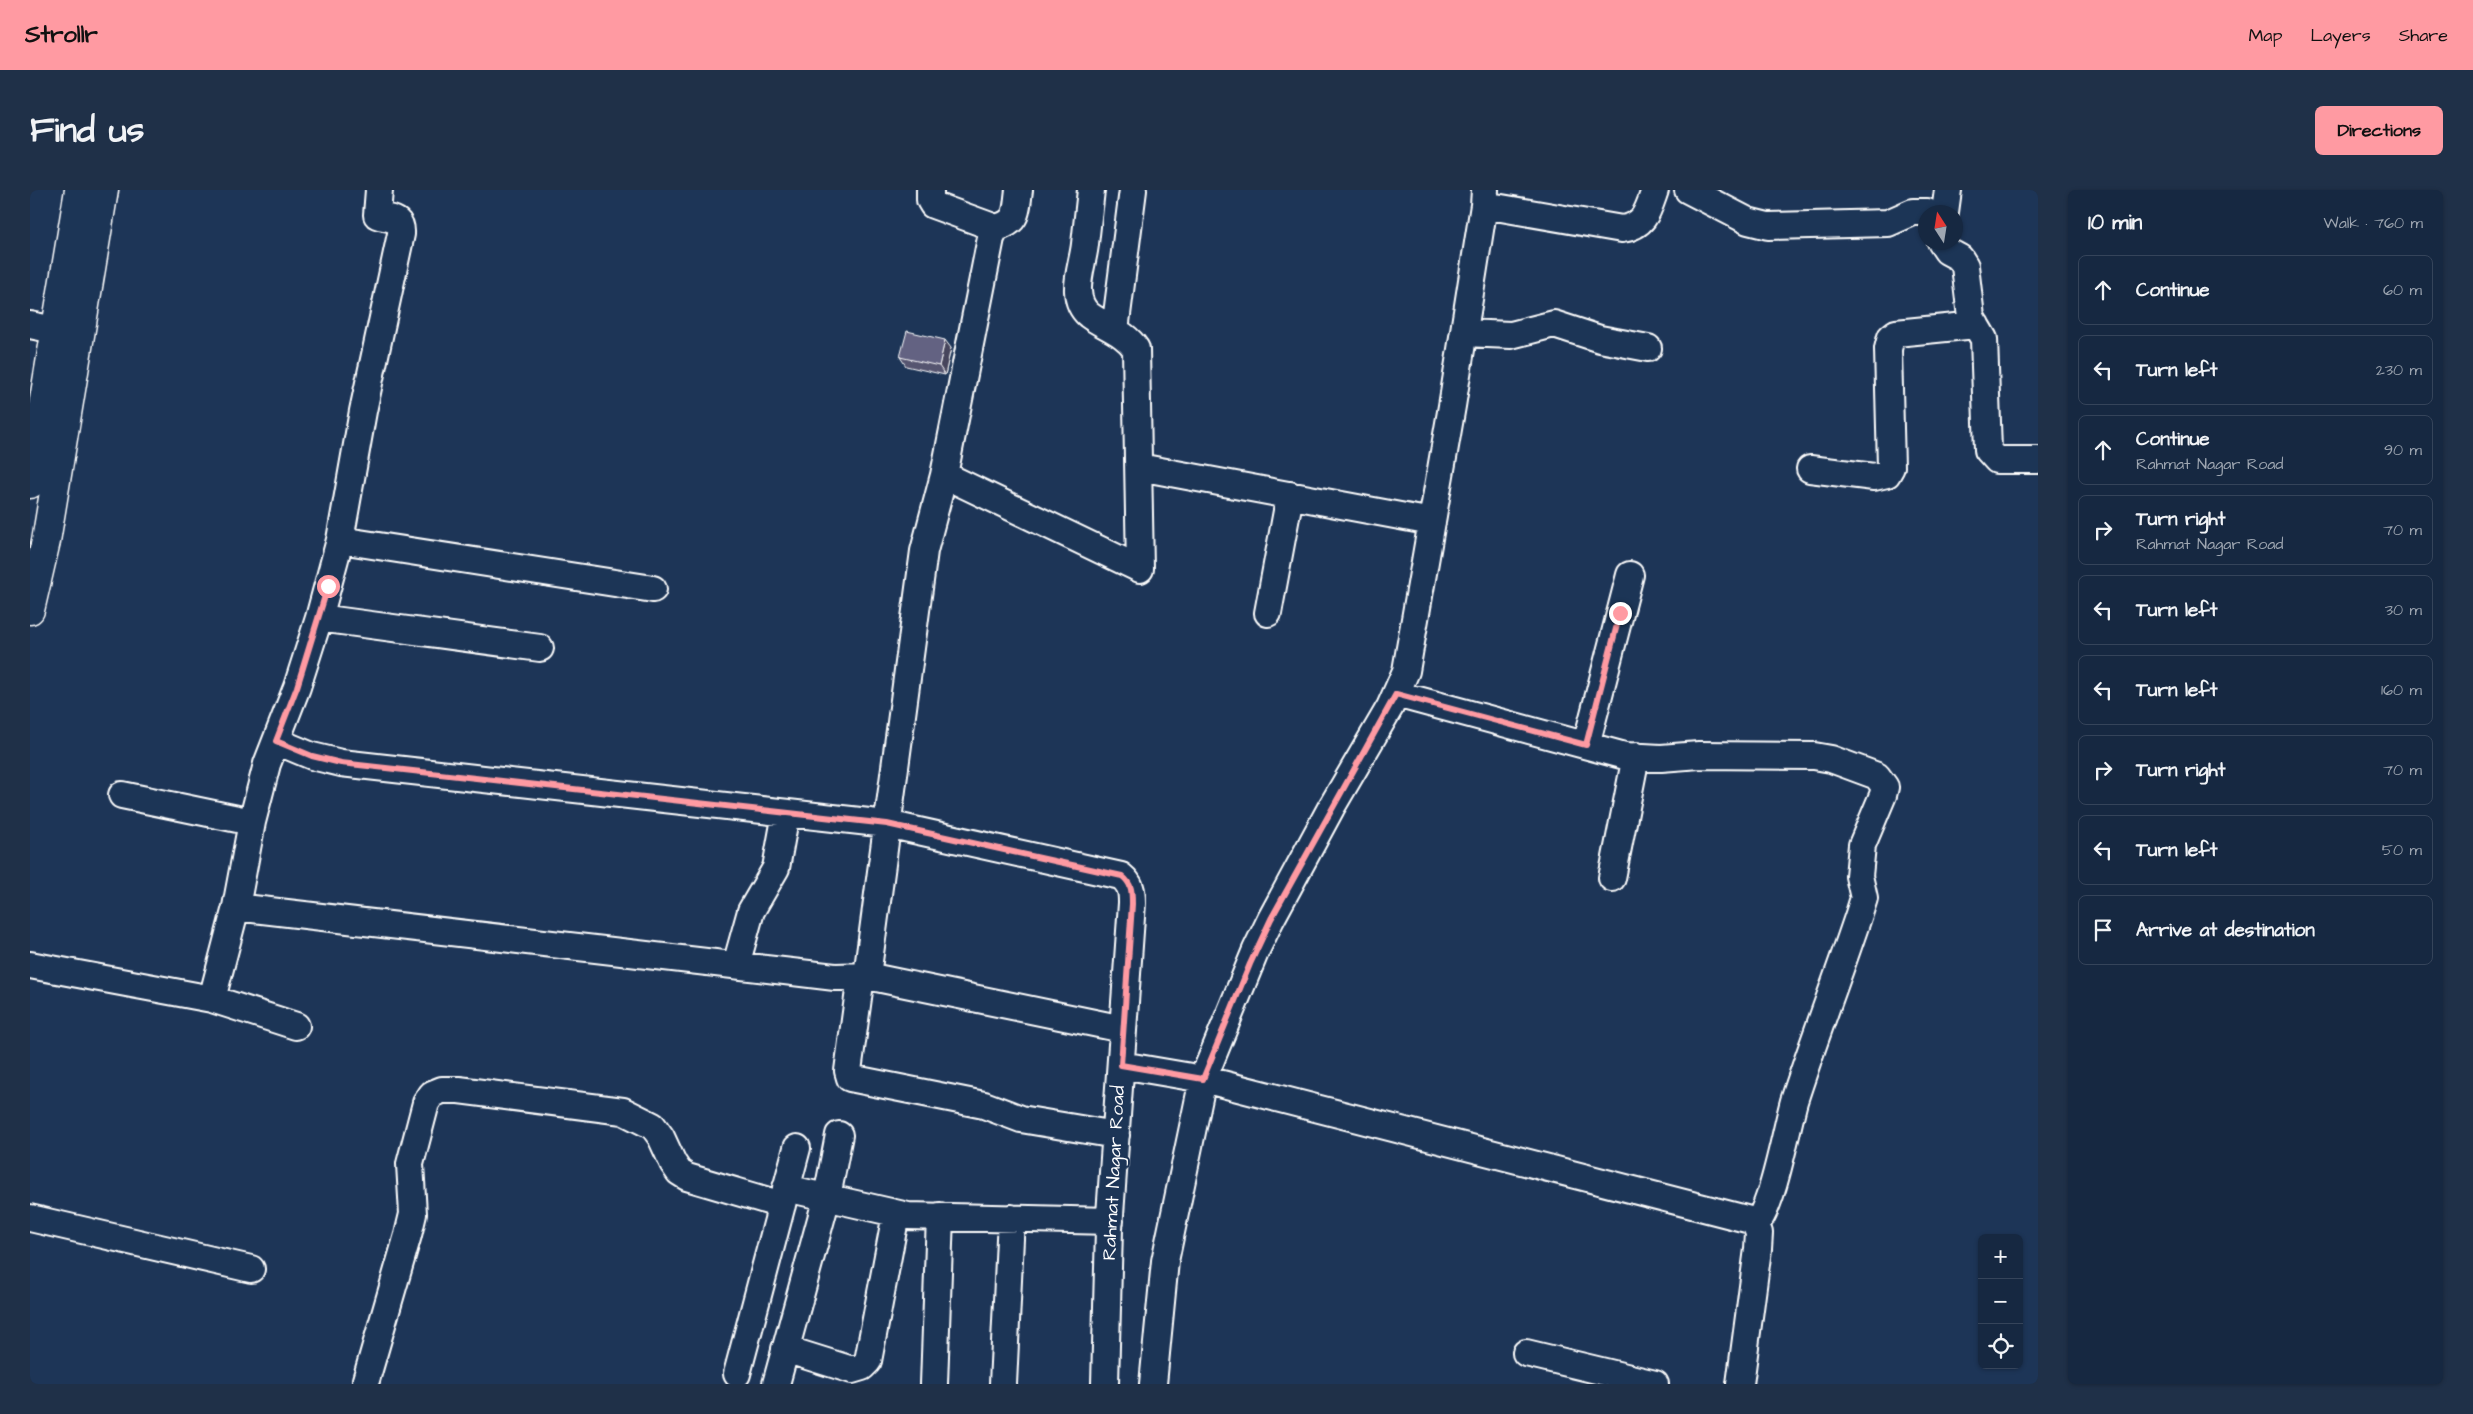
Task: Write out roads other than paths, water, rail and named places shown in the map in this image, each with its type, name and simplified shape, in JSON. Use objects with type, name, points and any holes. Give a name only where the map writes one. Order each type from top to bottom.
[{"type":"highway","points":[[30,484],[43,327],[79,190]]},
{"type":"highway","points":[[30,610],[46,541],[104,190]]},
{"type":"street","points":[[212,999],[236,908],[252,822],[267,764],[297,687],[319,618],[340,540],[359,428],[400,234],[401,224],[398,220],[377,214],[379,190]]},
{"type":"street","points":[[930,190],[930,200],[933,205],[996,228],[1006,225],[1012,220],[1019,190]]},
{"type":"street","points":[[944,475],[1140,569],[1138,356],[1132,342],[1089,314],[1084,308],[1079,294],[1079,278],[1085,246],[1091,190]]},
{"type":"street","points":[[1115,330],[1133,190]]},
{"type":"street","points":[[1153,1384],[1165,1260],[1203,1079],[1245,975],[1271,919],[1396,694],[1406,671],[1464,333],[1484,198],[1622,229],[1640,224],[1646,216],[1655,190]]},
{"type":"street","points":[[1688,190],[1744,219],[1768,226],[1888,223],[1913,212],[1918,212]]},
{"type":"street","points":[[1946,205],[1948,190]]},
{"type":"street","points":[[996,228],[991,238],[944,475],[924,551],[887,824],[848,1067],[850,1078],[984,1105],[1021,1119],[1116,1135]]},
{"type":"street","points":[[1946,250],[1960,258],[1965,266],[1971,317],[1984,339],[1988,450],[1997,460],[2038,460]]},
{"type":"street","points":[[1464,333],[1511,335],[1554,324],[1600,339],[1648,348]]},
{"type":"street","points":[[1810,468],[1874,477],[1887,474],[1891,466],[1888,349],[1891,337],[1896,333],[1976,325]]},
{"type":"street","points":[[1139,467],[1432,522]]},
{"type":"street","points":[[1268,613],[1290,496]]},
{"type":"street","points":[[340,540],[653,589]]},
{"type":"street","points":[[1586,745],[1630,575]]},
{"type":"street","points":[[319,618],[540,648]]},
{"type":"street","points":[[1396,694],[1586,745],[1636,756],[1814,756],[1831,759],[1877,776],[1885,787],[1862,845],[1859,876],[1864,898],[1794,1102],[1768,1202],[1762,1218],[1756,1224]]},
{"type":"street","points":[[276,741],[312,756],[341,763],[887,824]]},
{"type":"street","points":[[1612,878],[1636,756]]},
{"type":"street","points":[[122,795],[252,822]]},
{"type":"street","points":[[736,965],[751,911],[776,868],[786,813]]},
{"type":"street","name":"Rahmat Nagar Road","points":[[887,824],[1113,873],[1128,881],[1132,890],[1110,1221],[1105,1384]]},
{"type":"street","points":[[236,908],[835,977],[864,976],[1123,1029]]},
{"type":"street","points":[[30,965],[212,999],[296,1026]]},
{"type":"street","points":[[1121,1065],[1203,1079],[1748,1218],[1756,1224],[1759,1233],[1740,1384]]},
{"type":"street","points":[[366,1380],[413,1214],[410,1164],[426,1103],[432,1094],[442,1090],[459,1090],[623,1111],[653,1126],[661,1137],[673,1164],[679,1172],[687,1177],[784,1196],[827,1197],[896,1214],[1110,1221]]},
{"type":"street","points":[[776,1384],[827,1197],[838,1135]]},
{"type":"street","points":[[737,1374],[797,1148]]},
{"type":"street","points":[[785,1349],[852,1370],[862,1367],[868,1361],[896,1214]]},
{"type":"street","points":[[934,1384],[940,1216]]},
{"type":"street","points":[[30,1218],[251,1269]]},
{"type":"street","points":[[1003,1384],[1011,1218]]},
{"type":"street","points":[[1526,1353],[1655,1384]]}]
